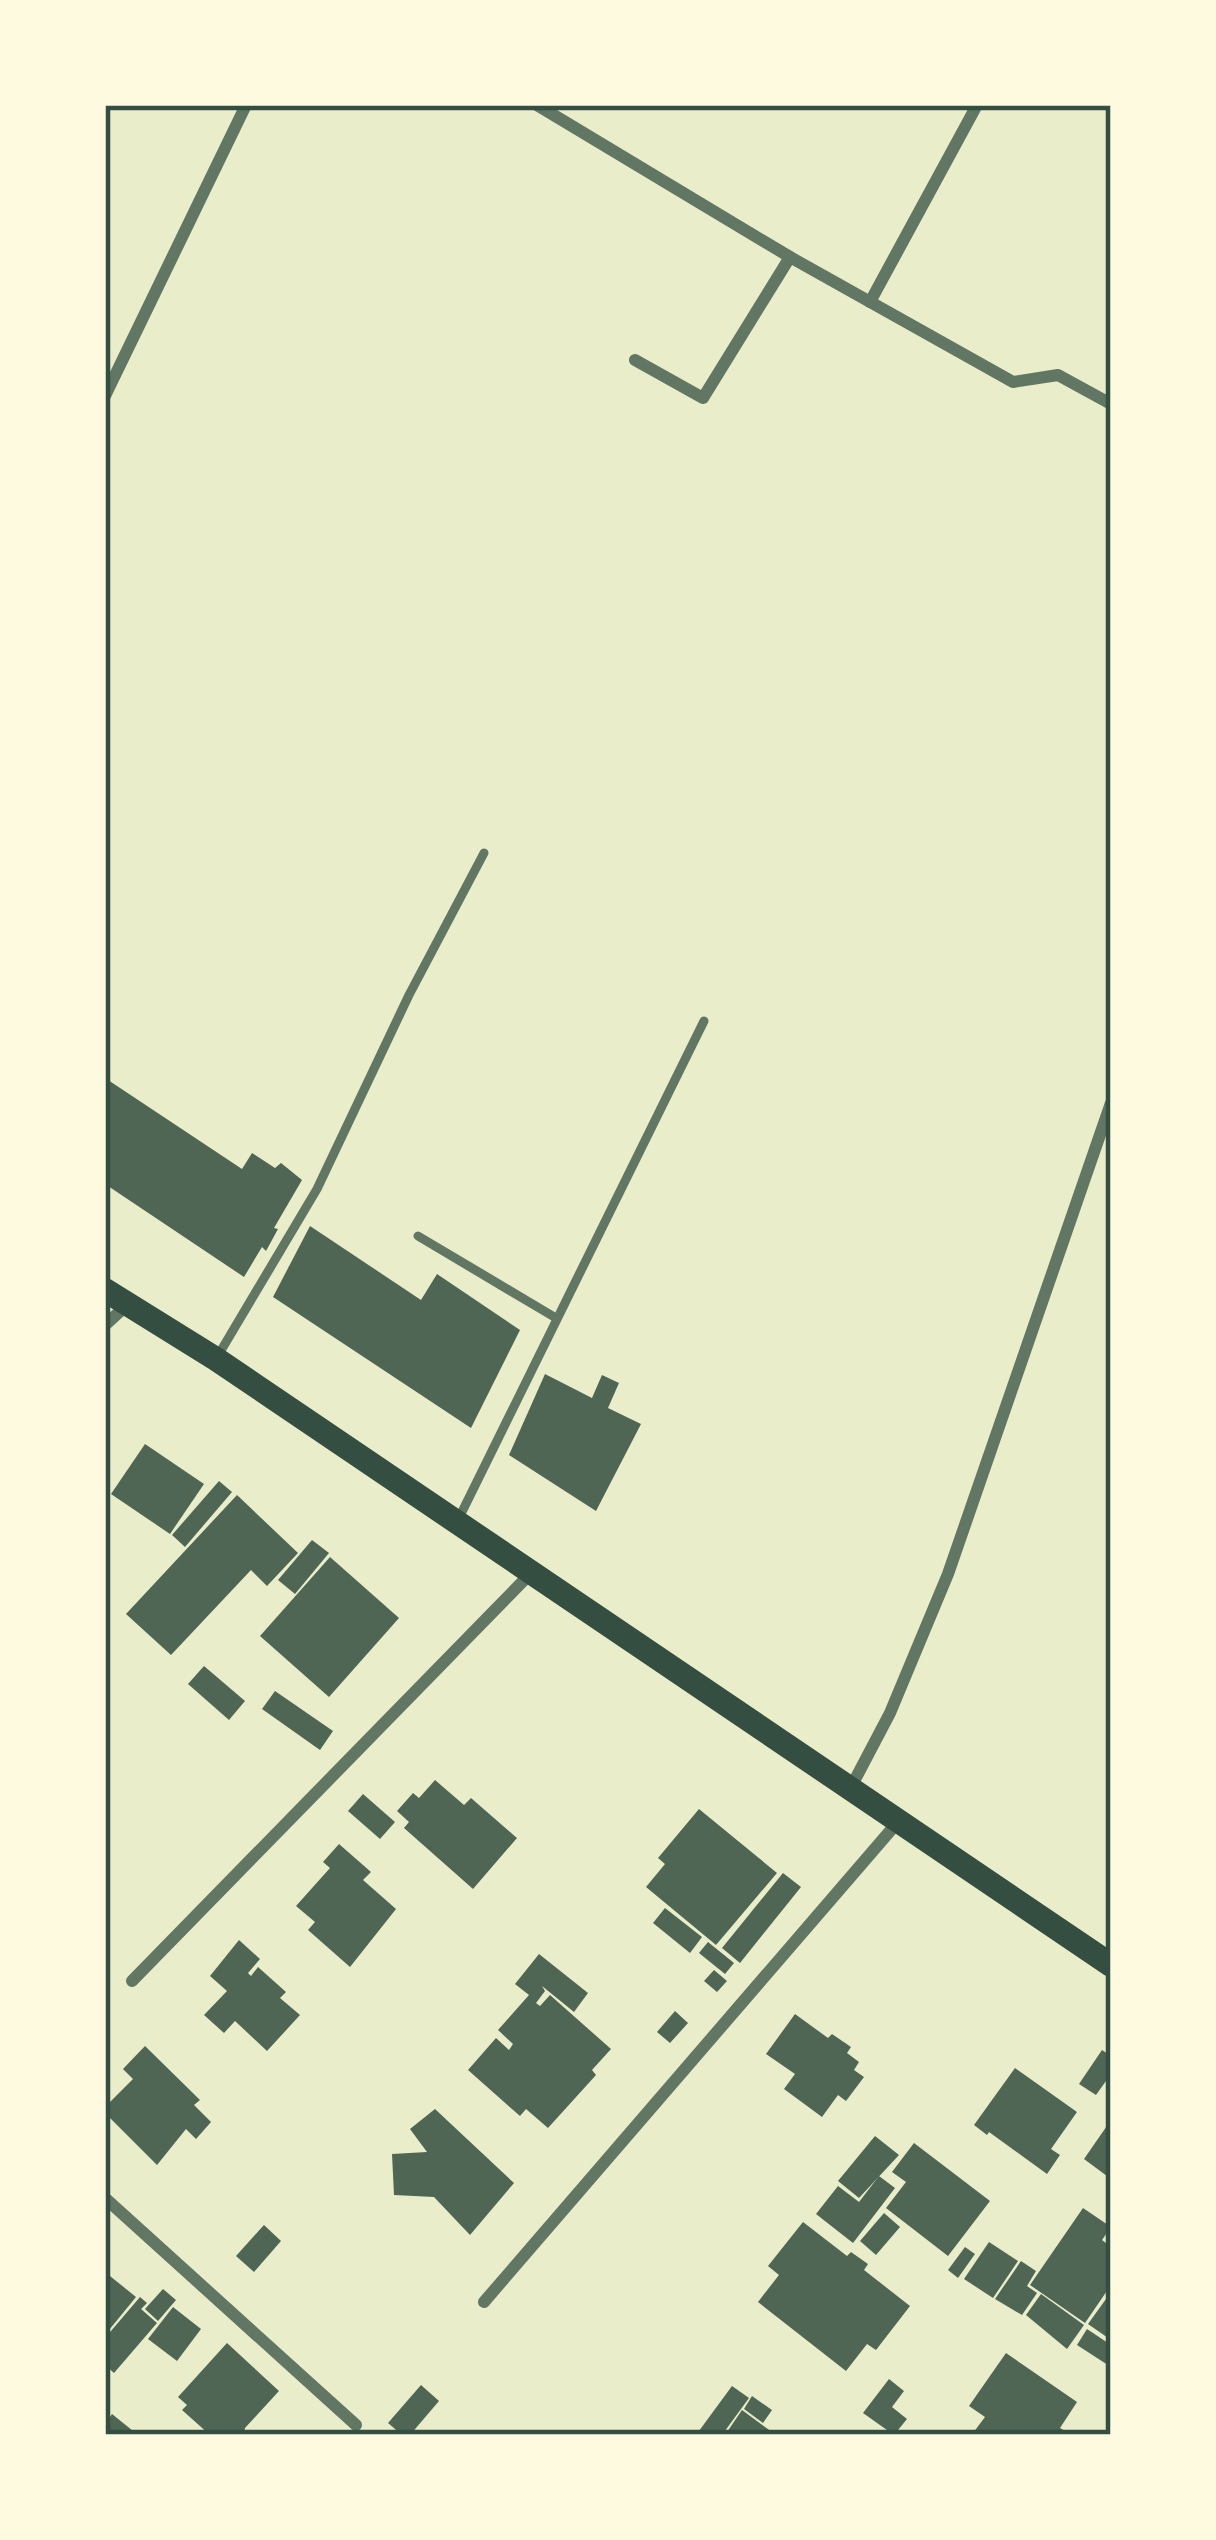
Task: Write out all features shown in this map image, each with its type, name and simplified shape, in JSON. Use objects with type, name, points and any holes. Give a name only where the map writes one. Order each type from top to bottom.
[{"type":"main road","points":[[105,1289],[217,1359],[1111,1965]]},
{"type":"street","points":[[105,396],[246,105]]},
{"type":"street","points":[[537,105],[1013,382],[1058,375],[1111,404]]},
{"type":"street","points":[[870,302],[977,105]]},
{"type":"street","points":[[635,360],[703,398],[790,256]]},
{"type":"street","points":[[849,1791],[890,1713],[948,1574],[1111,1103]]},
{"type":"street","points":[[105,1325],[127,1305]]},
{"type":"street","points":[[132,1981],[531,1573]]},
{"type":"street","points":[[484,2302],[898,1823]]},
{"type":"street","points":[[105,2198],[356,2425]]},
{"type":"lane","points":[[217,1359],[317,1190],[409,995],[484,853]]},
{"type":"lane","points":[[457,1522],[704,1021]]},
{"type":"lane","points":[[418,1236],[556,1318]]},
{"type":"building","points":[[105,1078],[242,1169],[252,1153],[275,1168],[281,1163],[302,1180],[266,1251],[262,1247],[244,1277],[105,1184]]},
{"type":"building","points":[[310,1226],[421,1300],[437,1274],[520,1330],[471,1428],[273,1297]]},
{"type":"building","points":[[545,1374],[592,1398],[602,1375],[619,1383],[608,1408],[641,1424],[596,1511],[509,1455]]},
{"type":"building","points":[[145,1444],[204,1484],[170,1534],[111,1494]]},
{"type":"building","points":[[219,1481],[232,1492],[185,1547],[172,1535]]},
{"type":"building","points":[[237,1495],[298,1553],[267,1586],[251,1570],[171,1655],[126,1614]]},
{"type":"building","points":[[312,1540],[329,1553],[295,1594],[278,1580]]},
{"type":"building","points":[[330,1557],[399,1618],[329,1697],[260,1636]]},
{"type":"building","points":[[204,1666],[245,1701],[229,1720],[188,1684]]},
{"type":"building","points":[[275,1691],[333,1731],[320,1750],[262,1709]]},
{"type":"building","points":[[435,1780],[464,1805],[471,1798],[517,1838],[473,1889],[404,1828],[409,1822],[397,1811],[413,1793],[419,1798]]},
{"type":"building","points":[[363,1794],[395,1822],[380,1839],[348,1811]]},
{"type":"building","points":[[699,1809],[777,1873],[716,1945],[646,1887],[665,1864],[658,1858]]},
{"type":"building","points":[[339,1844],[371,1872],[363,1880],[396,1909],[350,1967],[308,1930],[315,1922],[296,1906],[330,1868],[323,1862]]},
{"type":"building","points":[[783,1873],[801,1887],[740,1963],[722,1948]]},
{"type":"building","points":[[665,1908],[702,1937],[690,1953],[653,1923]]},
{"type":"building","points":[[239,1940],[260,1959],[248,1973],[251,1976],[258,1967],[286,1992],[280,1998],[300,2015],[267,2051],[235,2021],[224,2033],[204,2015],[227,1991],[210,1976]]},
{"type":"building","points":[[708,1942],[734,1963],[725,1974],[699,1953]]},
{"type":"building","points":[[539,1954],[588,1993],[574,2012],[542,1986],[545,1991],[536,2003],[540,2006],[550,1995],[611,2049],[592,2070],[596,2075],[548,2128],[526,2109],[520,2116],[468,2070],[496,2038],[509,2050],[513,2044],[498,2030],[529,1995],[515,1984]]},
{"type":"building","points":[[714,1970],[727,1981],[717,1992],[704,1981]]},
{"type":"building","points":[[675,2011],[688,2023],[670,2043],[657,2032]]},
{"type":"building","points":[[795,2014],[828,2038],[832,2034],[851,2047],[847,2053],[859,2062],[854,2070],[864,2077],[846,2101],[838,2095],[822,2117],[784,2089],[795,2074],[766,2054]]},
{"type":"building","points":[[145,2046],[200,2100],[194,2105],[211,2122],[196,2139],[186,2129],[157,2165],[105,2113],[105,2107],[133,2079],[123,2069]]},
{"type":"building","points":[[1102,2050],[1111,2056],[1111,2074],[1096,2095],[1079,2084]]},
{"type":"building","points":[[1015,2068],[1077,2112],[1051,2149],[1060,2155],[1047,2174],[974,2125]]},
{"type":"building","points":[[435,2109],[514,2183],[470,2235],[434,2197],[394,2195],[392,2154],[427,2152],[410,2129]]},
{"type":"building","points":[[1111,2120],[1111,2179],[1084,2159]]},
{"type":"building","points":[[875,2136],[899,2155],[859,2198],[838,2181]]},
{"type":"building","points":[[914,2143],[990,2201],[948,2256],[886,2208],[906,2182],[892,2172]]},
{"type":"building","points":[[879,2176],[895,2188],[853,2243],[816,2214],[838,2186],[859,2202]]},
{"type":"building","points":[[1083,2208],[1111,2227],[1102,2240],[1111,2247],[1111,2285],[1085,2323],[1030,2285]]},
{"type":"building","points":[[884,2213],[900,2227],[876,2255],[860,2241]]},
{"type":"building","points":[[803,2222],[847,2256],[851,2252],[868,2264],[864,2270],[910,2306],[876,2350],[867,2344],[846,2371],[758,2302],[779,2275],[768,2266]]},
{"type":"building","points":[[264,2225],[281,2241],[254,2272],[236,2256]]},
{"type":"building","points":[[989,2242],[1018,2261],[993,2298],[964,2279]]},
{"type":"building","points":[[965,2247],[975,2254],[958,2278],[948,2270]]},
{"type":"building","points":[[1021,2261],[1036,2271],[1027,2286],[1037,2293],[1022,2315],[995,2299]]},
{"type":"building","points":[[105,2272],[136,2297],[105,2335]]},
{"type":"building","points":[[163,2289],[176,2300],[158,2321],[145,2309]]},
{"type":"building","points":[[1111,2292],[1111,2340],[1088,2324]]},
{"type":"building","points":[[1041,2294],[1084,2325],[1067,2349],[1026,2315]]},
{"type":"building","points":[[140,2297],[147,2303],[141,2309],[157,2323],[114,2373],[105,2365],[105,2338]]},
{"type":"building","points":[[173,2307],[201,2329],[177,2361],[148,2339]]},
{"type":"building","points":[[1087,2329],[1111,2345],[1111,2367],[1077,2345]]},
{"type":"building","points":[[227,2343],[279,2391],[244,2435],[210,2435],[182,2410],[187,2405],[178,2397]]},
{"type":"building","points":[[1006,2353],[1077,2402],[1060,2428],[1065,2435],[973,2433],[985,2417],[969,2406]]},
{"type":"building","points":[[889,2379],[904,2391],[892,2407],[907,2419],[894,2435],[863,2413]]},
{"type":"building","points":[[421,2385],[439,2401],[410,2435],[402,2435],[388,2423]]},
{"type":"building","points":[[732,2386],[749,2398],[722,2435],[696,2435]]},
{"type":"building","points":[[752,2396],[772,2410],[763,2423],[744,2409]]},
{"type":"building","points":[[742,2410],[776,2435],[725,2435]]},
{"type":"building","points":[[112,2414],[138,2435],[105,2435]]}]
